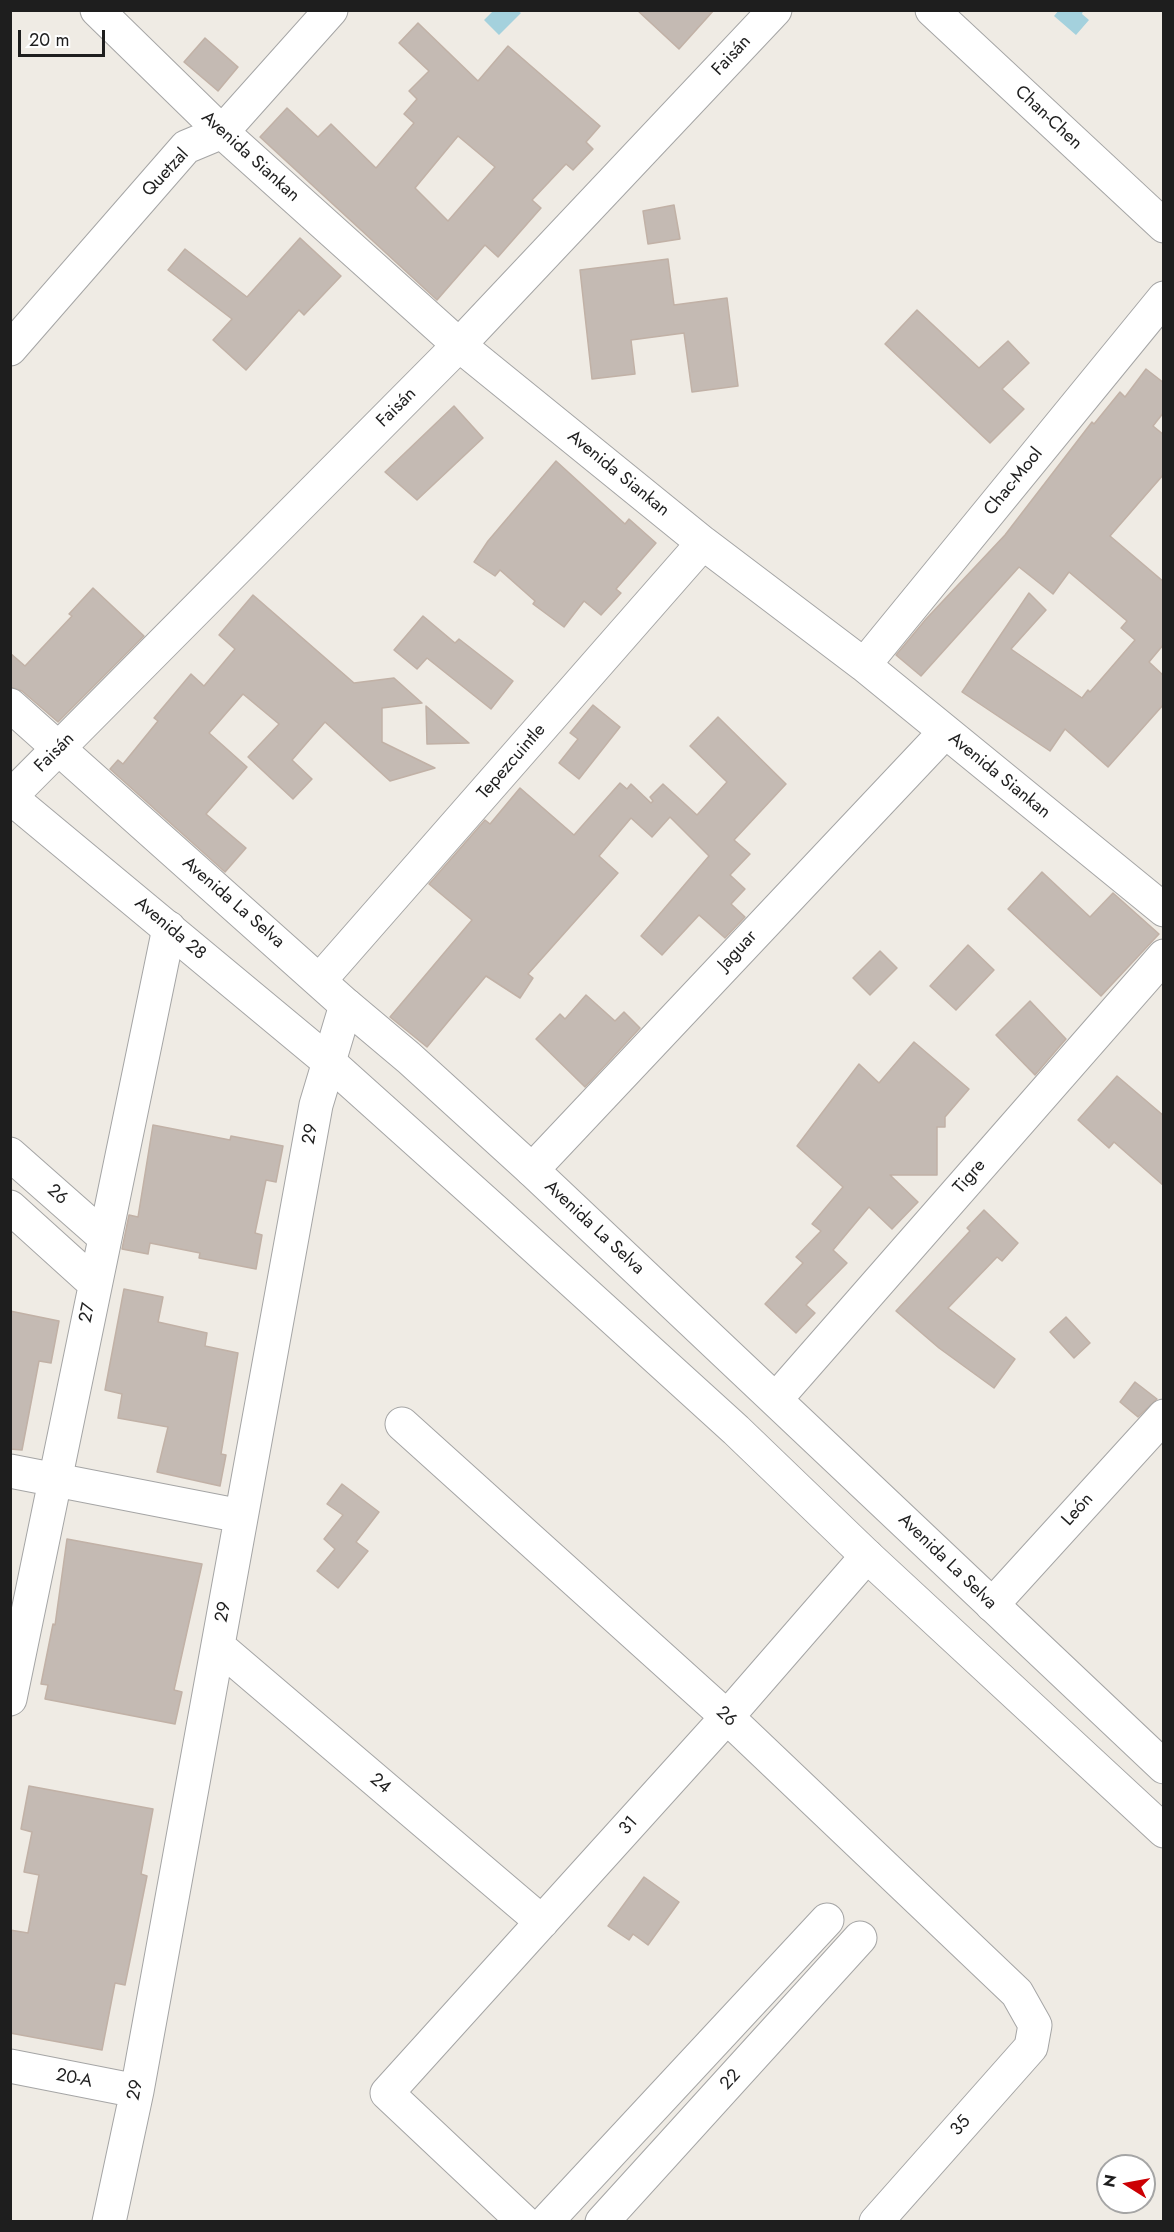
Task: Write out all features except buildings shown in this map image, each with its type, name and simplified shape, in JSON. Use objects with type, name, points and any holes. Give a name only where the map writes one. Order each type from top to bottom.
[{"type":"street","name":"Avenida Siankan","points":[[97,10],[222,132],[459,345],[703,543],[864,665],[1164,910]]},
{"type":"street","name":"Quetzal","points":[[10,349],[186,147],[222,132],[331,10]]},
{"type":"street","name":"Faisán","points":[[10,797],[459,345],[775,10]]},
{"type":"street","name":"Chan-Chen","points":[[932,10],[1164,226]]},
{"type":"street","name":"Chac-Mool","points":[[864,665],[1164,298]]},
{"type":"street","name":"Tepezcuintle","points":[[320,981],[703,543]]},
{"type":"street","name":"Avenida La Selva","points":[[10,705],[346,1005],[409,1058],[532,1170],[1164,1767]]},
{"type":"street","name":"Jaguar","points":[[532,1170],[945,732]]},
{"type":"street","name":"Avenida 28","points":[[10,797],[329,1062]]},
{"type":"street","name":"27","points":[[10,1699],[169,928]]},
{"type":"street","name":"Tigre","points":[[776,1399],[1164,956]]},
{"type":"street","name":"29","points":[[109,2222],[137,2091],[316,1105],[346,1005]]},
{"type":"street","points":[[329,1062],[736,1430],[867,1556],[1164,1831]]},
{"type":"street","name":"26","points":[[10,1154],[104,1237]]},
{"type":"street","points":[[10,1207],[94,1283]]},
{"type":"street","name":"León","points":[[992,1605],[1164,1416]]},
{"type":"street","name":"26","points":[[402,1424],[727,1718],[1017,1993],[1035,2025]]},
{"type":"street","points":[[10,1472],[242,1516]]},
{"type":"street","name":"31","points":[[524,2222],[387,2093],[727,1718],[867,1556]]},
{"type":"street","name":"24","points":[[218,1646],[542,1922]]},
{"type":"street","points":[[546,2222],[827,1920]]},
{"type":"street","name":"22","points":[[602,2222],[860,1938]]},
{"type":"street","name":"35","points":[[876,2222],[1031,2047],[1035,2025]]},
{"type":"street","name":"20-A","points":[[10,2066],[137,2091]]},
{"type":"water","points":[[1059,10],[1083,11],[1082,14],[1089,20],[1076,35],[1054,16]]},
{"type":"water","points":[[493,11],[521,13],[499,35],[484,20]]}]
